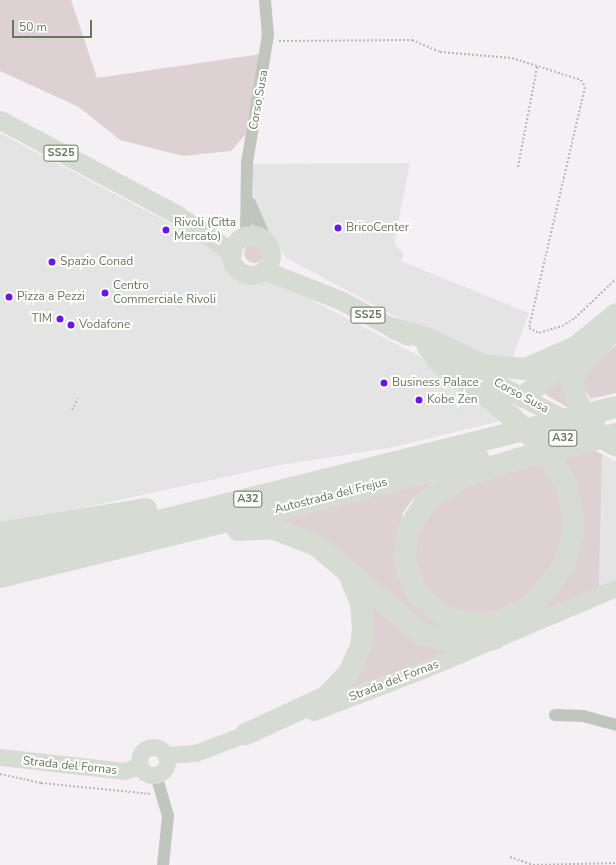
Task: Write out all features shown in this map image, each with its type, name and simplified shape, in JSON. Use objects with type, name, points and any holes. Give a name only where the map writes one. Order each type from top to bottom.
[{"type":"highway","points":[[395,329],[426,338],[483,365],[525,370],[576,347],[616,314]]},
{"type":"highway","points":[[523,397],[616,323]]},
{"type":"highway","points":[[616,328],[581,363],[572,380],[578,404],[586,417],[616,436]]},
{"type":"highway","points":[[428,347],[440,364],[490,398],[549,456],[566,484],[573,516],[572,542],[564,566],[533,605],[500,621],[481,624],[461,622],[443,616],[417,593],[409,578],[404,544],[411,521],[426,501],[441,489],[482,470],[508,449],[616,436]]},
{"type":"highway","name":"Autostrada del Frejus","points":[[0,577],[70,561],[508,449],[615,413]]},
{"type":"highway","name":"Autostrada del Frejus","points":[[0,555],[278,492],[508,449]]},
{"type":"highway","points":[[0,534],[237,492],[278,492]]},
{"type":"highway","points":[[70,561],[108,561],[258,527],[302,537],[346,569],[422,634],[463,644],[494,639]]},
{"type":"highway","points":[[246,734],[326,697],[348,673],[361,646],[363,616],[356,589],[346,569]]},
{"type":"main road","name":"SS25","points":[[0,120],[176,214],[239,242],[257,236],[267,255],[253,274],[242,272],[234,264],[239,242]]},
{"type":"main road","name":"Corso Susa","points":[[267,255],[340,300],[616,447]]},
{"type":"street","name":"Corso Susa","points":[[265,0],[267,43],[247,163],[249,200],[267,255]]},
{"type":"street","name":"Corso Susa","points":[[239,242],[249,200]]},
{"type":"street","name":"Strada del Fornas","points":[[166,755],[195,753],[423,670],[616,588]]},
{"type":"street","points":[[555,715],[583,716],[616,724]]},
{"type":"street","points":[[155,746],[166,755],[164,769],[156,775],[148,774],[139,766],[139,756],[146,748],[155,746]]},
{"type":"street","name":"Strada del Fornas","points":[[0,757],[124,771],[139,766]]},
{"type":"street","points":[[156,775],[164,794],[168,816],[163,865]]},
{"type":"path","points":[[267,43],[412,40],[440,52],[512,58],[537,67],[574,76],[581,80],[585,87],[529,328],[539,333],[562,326],[575,318],[616,279]]},
{"type":"path","points":[[518,167],[537,67]]},
{"type":"path","points":[[72,410],[78,398]]},
{"type":"path","points":[[0,774],[41,783],[164,794]]},
{"type":"path","points":[[510,857],[533,865],[616,863]]},
{"type":"shaded area","points":[[0,0],[71,0],[97,78],[261,54],[245,135],[231,151],[183,156],[120,140],[79,107],[0,71]]},
{"type":"shaded area","points":[[0,133],[211,245],[227,258],[237,275],[252,283],[274,280],[440,367],[504,420],[394,447],[275,466],[0,526]]},
{"type":"shaded area","points":[[410,163],[394,244],[404,254],[401,261],[529,313],[510,364],[447,344],[286,258],[255,208],[252,164]]},
{"type":"shaded area","points":[[254,243],[261,246],[264,253],[261,260],[254,263],[247,260],[244,253],[247,246]]},
{"type":"shaded area","points":[[616,345],[616,393],[590,399],[582,381],[582,373]]},
{"type":"shaded area","points":[[561,378],[565,395],[572,410],[543,393]]},
{"type":"shaded area","points":[[594,450],[602,454],[599,588],[535,614],[568,577],[561,458]]},
{"type":"shaded area","points":[[602,454],[616,461],[616,581],[599,588]]},
{"type":"shaded area","points":[[544,462],[555,478],[566,523],[552,571],[518,606],[470,617],[434,601],[413,566],[415,527],[424,513],[457,487]]},
{"type":"shaded area","points":[[435,481],[412,500],[403,513],[394,556],[398,576],[411,600],[426,616],[466,632],[442,634],[274,521]]},
{"type":"shaded area","points":[[365,596],[456,650],[339,693]]},
{"type":"place","name":"BricoCenter","points":[[338,228]]},
{"type":"place","name":"Rivoli (Citta Mercato)","points":[[166,230]]},
{"type":"place","name":"Spazio Conad","points":[[52,262]]},
{"type":"place","name":"Centro Commerciale Rivoli","points":[[105,293]]},
{"type":"place","name":"Pizza a Pezzi","points":[[9,297]]},
{"type":"place","name":"TIM","points":[[60,319]]},
{"type":"place","name":"Vodafone","points":[[71,325]]},
{"type":"place","name":"Business Palace","points":[[384,383]]},
{"type":"place","name":"Kobe Zen","points":[[419,400]]}]
